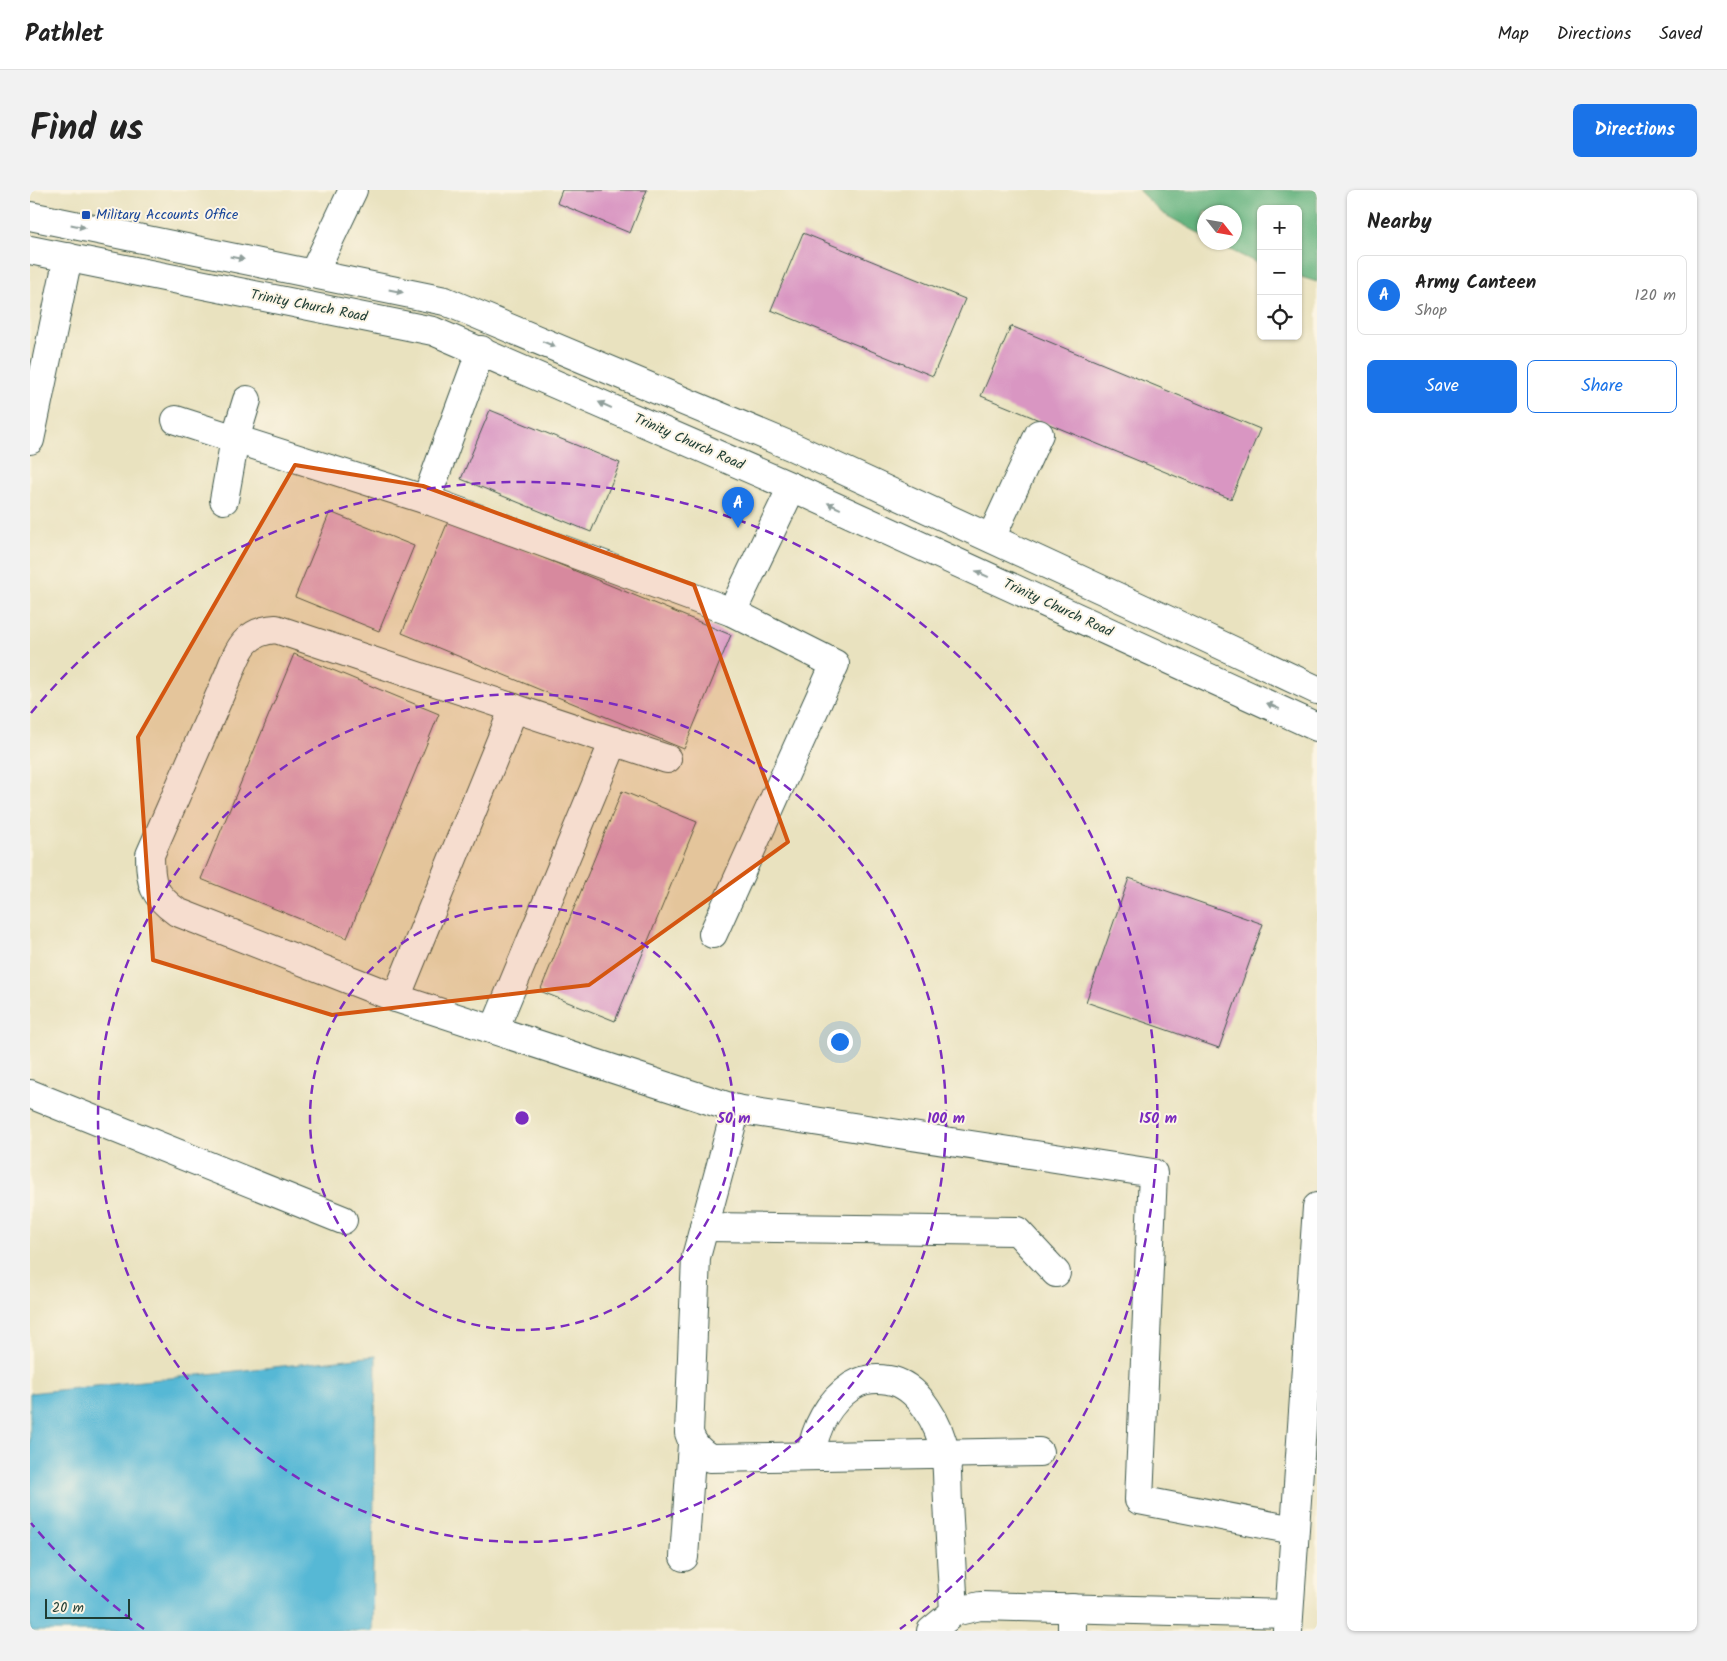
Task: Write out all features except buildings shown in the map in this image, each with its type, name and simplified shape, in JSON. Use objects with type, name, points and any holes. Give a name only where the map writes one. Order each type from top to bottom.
[{"type":"main road","points":[[313,274],[353,190]]},
{"type":"main road","points":[[30,216],[445,301],[793,447],[1317,690]]},
{"type":"main road","name":"Trinity Church Road","points":[[30,250],[434,330],[792,487],[1317,727]]},
{"type":"main road","points":[[30,440],[68,257]]},
{"type":"main road","points":[[426,500],[481,350]]},
{"type":"main road","points":[[224,500],[235,439],[247,400]]},
{"type":"main road","points":[[176,420],[426,500],[732,612],[835,664],[712,934]]},
{"type":"main road","points":[[991,538],[1039,434]]},
{"type":"main road","points":[[732,612],[792,487]]},
{"type":"main road","points":[[666,759],[276,629],[264,630],[250,637],[238,650],[150,855],[150,873],[157,896],[177,912],[396,998],[736,1109],[1153,1172],[1139,1500],[1294,1530]]},
{"type":"main road","points":[[396,998],[514,708]]},
{"type":"main road","points":[[494,1030],[614,741]]},
{"type":"main road","points":[[30,1094],[343,1220]]},
{"type":"main road","points":[[684,1557],[692,1444],[689,1433],[696,1257],[736,1109]]},
{"type":"main road","points":[[931,1631],[954,1612],[980,1606],[1072,1620],[1288,1622],[1317,1207]]},
{"type":"main road","points":[[704,1227],[1017,1230],[1056,1274]]},
{"type":"main road","points":[[811,1455],[813,1438],[820,1422],[828,1409],[843,1392],[858,1382],[870,1379],[897,1381],[910,1388],[934,1419],[945,1453],[954,1612]]},
{"type":"main road","points":[[692,1444],[710,1458],[1039,1452]]},
{"type":"highlighted area","points":[[295,465],[423,486],[694,585],[788,842],[589,985],[332,1015],[153,960],[138,737]]},
{"type":"green space","points":[[1138,190],[1317,190],[1317,282],[1302,277],[1302,205],[1257,205],[1257,263],[1230,250],[1242,250],[1242,205],[1197,205],[1197,232],[1162,213]]},
{"type":"water","points":[[376,1356],[372,1631],[30,1631],[30,1393]]},
{"type":"place","name":"Military Accounts Office","points":[[86,215]]},
{"type":"place","name":"Army Canteen","points":[[738,528]]}]
